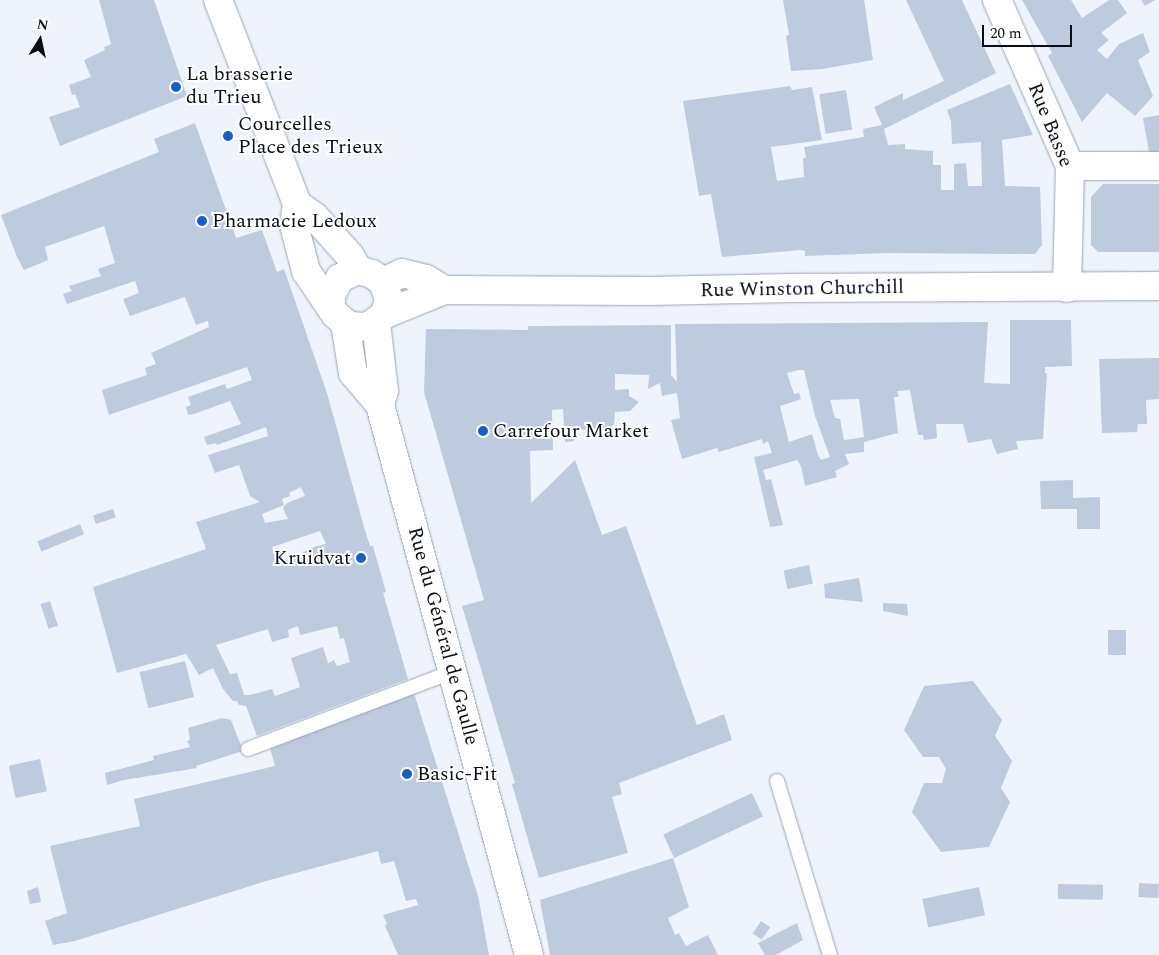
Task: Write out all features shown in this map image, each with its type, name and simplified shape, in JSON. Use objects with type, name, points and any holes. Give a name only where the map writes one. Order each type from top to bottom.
[{"type":"main road","points":[[218,0],[297,204],[294,225],[306,271],[338,314],[358,328],[444,290]]},
{"type":"main road","name":"Rue Basse","points":[[997,0],[1070,166],[1067,288]]},
{"type":"main road","points":[[1070,166],[1159,166]]},
{"type":"main road","points":[[297,204],[315,217],[350,256],[358,270]]},
{"type":"main road","points":[[358,270],[372,274],[383,282],[389,299],[380,318],[384,391],[380,404],[353,373],[338,314],[331,295],[340,278],[358,270]]},
{"type":"main road","points":[[383,282],[402,274],[426,279],[444,290]]},
{"type":"main road","name":"Rue Winston Churchill","points":[[444,290],[650,291],[791,288],[1159,286]]},
{"type":"main road","name":"Rue du Général de Gaulle","points":[[380,404],[529,955]]},
{"type":"lane","points":[[248,749],[452,672]]},
{"type":"lane","points":[[777,781],[830,955]]},
{"type":"building","points":[[99,0],[154,0],[187,96],[60,146],[49,117],[80,107],[75,94],[72,95],[69,85],[91,77],[84,60],[105,50],[104,47],[111,44]]},
{"type":"building","points":[[783,0],[864,0],[873,60],[823,69],[791,71],[786,36],[789,35]]},
{"type":"building","points":[[906,0],[962,0],[996,73],[884,129],[888,145],[905,144],[905,149],[933,151],[933,165],[941,165],[941,190],[954,190],[954,164],[966,163],[968,186],[982,186],[981,142],[952,144],[951,121],[947,110],[1010,84],[1033,135],[1002,140],[1005,186],[1040,187],[1042,245],[1035,254],[887,253],[805,256],[805,251],[800,250],[722,257],[711,194],[699,196],[683,101],[790,86],[792,90],[812,87],[822,140],[771,147],[777,181],[804,177],[803,158],[806,158],[804,147],[864,137],[863,129],[882,125],[874,107],[903,93],[903,100],[944,81]]},
{"type":"building","points":[[1022,0],[1071,0],[1082,18],[1109,0],[1118,0],[1127,13],[1101,33],[1109,40],[1097,50],[1107,59],[1119,44],[1143,33],[1150,52],[1138,60],[1153,96],[1135,116],[1107,93],[1082,122],[1048,56],[1052,53]]},
{"type":"building","points":[[1141,0],[1155,0],[1145,6]]},
{"type":"building","points":[[846,90],[852,130],[826,134],[819,94]]},
{"type":"building","points":[[1159,115],[1159,152],[1149,152],[1143,118]]},
{"type":"building","points":[[195,123],[236,238],[262,230],[277,272],[284,269],[327,393],[364,527],[370,546],[373,546],[386,592],[383,593],[408,679],[257,736],[246,706],[239,705],[237,701],[233,701],[223,689],[213,668],[199,675],[186,654],[117,673],[93,587],[206,549],[196,522],[260,502],[250,496],[239,465],[215,473],[208,455],[268,436],[266,427],[217,445],[216,443],[207,445],[204,437],[241,424],[230,401],[188,415],[186,407],[191,405],[188,397],[225,384],[227,389],[252,380],[247,367],[109,415],[102,390],[147,375],[145,368],[156,364],[151,353],[209,327],[208,321],[196,325],[185,297],[130,316],[123,299],[139,293],[135,281],[67,304],[63,294],[72,291],[69,286],[101,276],[98,269],[115,263],[104,226],[45,247],[48,260],[24,270],[1,215],[159,152],[154,139]],"holes":[[[301,487],[305,496],[287,503],[283,508],[288,519],[265,523],[262,514],[284,505],[282,499],[290,496],[289,493]],[[320,531],[326,544],[316,546],[278,565],[272,547]],[[298,626],[300,635],[337,626],[340,639],[344,638],[350,662],[337,666],[334,660],[328,663],[323,647],[291,658],[300,687],[275,696],[272,689],[244,695],[237,673],[230,674],[216,645],[268,629],[272,642],[289,637],[288,630]]]},
{"type":"building","points":[[1103,184],[1159,184],[1159,252],[1098,252],[1091,245],[1091,197]]},
{"type":"building","points":[[1010,320],[1071,320],[1072,366],[1045,367],[1045,373],[1047,373],[1043,439],[1016,441],[1018,449],[997,454],[991,439],[968,443],[963,424],[936,424],[937,438],[924,440],[923,435],[918,435],[910,390],[897,391],[899,397],[894,397],[898,433],[864,442],[864,452],[845,454],[849,464],[835,471],[837,477],[805,486],[801,466],[797,460],[763,470],[766,480],[771,479],[783,525],[770,527],[754,457],[772,453],[768,441],[763,444],[762,439],[719,452],[717,448],[682,459],[671,420],[680,418],[677,393],[662,396],[660,383],[648,389],[649,375],[615,374],[615,390],[629,389],[629,396],[639,402],[630,411],[615,412],[614,424],[609,429],[574,430],[574,441],[565,442],[563,409],[552,410],[553,450],[530,451],[531,503],[575,460],[602,535],[626,526],[697,725],[724,714],[732,740],[619,783],[622,794],[612,797],[628,853],[539,878],[512,784],[515,783],[462,606],[484,600],[424,392],[426,329],[528,330],[528,326],[671,325],[671,375],[677,382],[675,324],[988,322],[984,383],[1010,384]],"holes":[[[804,370],[815,416],[830,457],[821,460],[812,434],[789,442],[780,406],[801,399],[799,393],[794,394],[787,373]],[[859,399],[864,437],[844,440],[840,419],[835,418],[830,400]]]},
{"type":"building","points":[[1159,358],[1159,399],[1146,400],[1147,424],[1138,424],[1137,432],[1102,433],[1099,359]]},
{"type":"building","points":[[1073,480],[1073,498],[1100,497],[1100,529],[1077,529],[1077,509],[1041,509],[1040,481]]},
{"type":"building","points":[[113,509],[116,518],[96,524],[93,515]]},
{"type":"building","points":[[80,524],[84,534],[41,551],[37,541]]},
{"type":"building","points":[[809,565],[813,584],[788,589],[784,570]]},
{"type":"building","points":[[859,578],[863,602],[825,598],[824,584]]},
{"type":"building","points":[[50,601],[58,626],[49,629],[40,604]]},
{"type":"building","points":[[883,603],[907,604],[908,616],[883,611]]},
{"type":"building","points":[[1108,630],[1126,630],[1126,655],[1108,655]]},
{"type":"building","points":[[185,661],[194,697],[148,708],[139,672]]},
{"type":"building","points":[[973,681],[1002,720],[995,736],[1012,761],[1001,788],[1010,802],[989,847],[941,852],[912,812],[924,783],[942,783],[946,769],[939,757],[923,757],[904,730],[924,686]]},
{"type":"building","points":[[414,693],[478,896],[489,955],[398,955],[385,926],[387,924],[383,915],[418,905],[416,899],[406,901],[394,861],[381,864],[378,851],[266,881],[75,941],[53,945],[45,921],[67,913],[50,846],[140,826],[134,799],[275,766],[270,748],[292,741],[291,738]]},
{"type":"building","points":[[222,718],[231,720],[243,751],[196,766],[197,768],[124,780],[107,785],[105,773],[154,760],[153,756],[190,747],[187,741],[190,740],[188,728]]},
{"type":"building","points":[[40,759],[47,791],[16,798],[9,766]]},
{"type":"building","points":[[752,793],[763,817],[674,858],[663,834]]},
{"type":"building","points":[[673,858],[689,907],[668,918],[675,935],[679,933],[686,946],[708,935],[718,955],[550,955],[540,900]]},
{"type":"building","points":[[1139,883],[1159,884],[1158,898],[1138,897]]},
{"type":"building","points":[[1058,884],[1103,885],[1103,900],[1058,899]]},
{"type":"building","points":[[38,887],[41,902],[30,904],[27,891]]},
{"type":"building","points":[[979,887],[985,915],[928,927],[922,899]]},
{"type":"building","points":[[761,921],[770,927],[762,940],[753,933]]},
{"type":"building","points":[[797,923],[803,940],[776,955],[765,955],[758,943]]},
{"type":"place","name":"La brasserie du Trieu","points":[[176,87]]},
{"type":"place","name":"Courcelles Place des Trieux","points":[[228,136]]},
{"type":"place","name":"Pharmacie Ledoux","points":[[202,221]]},
{"type":"place","name":"Carrefour Market","points":[[483,431]]},
{"type":"place","name":"Kruidvat","points":[[361,558]]},
{"type":"place","name":"Basic-Fit","points":[[407,774]]}]
